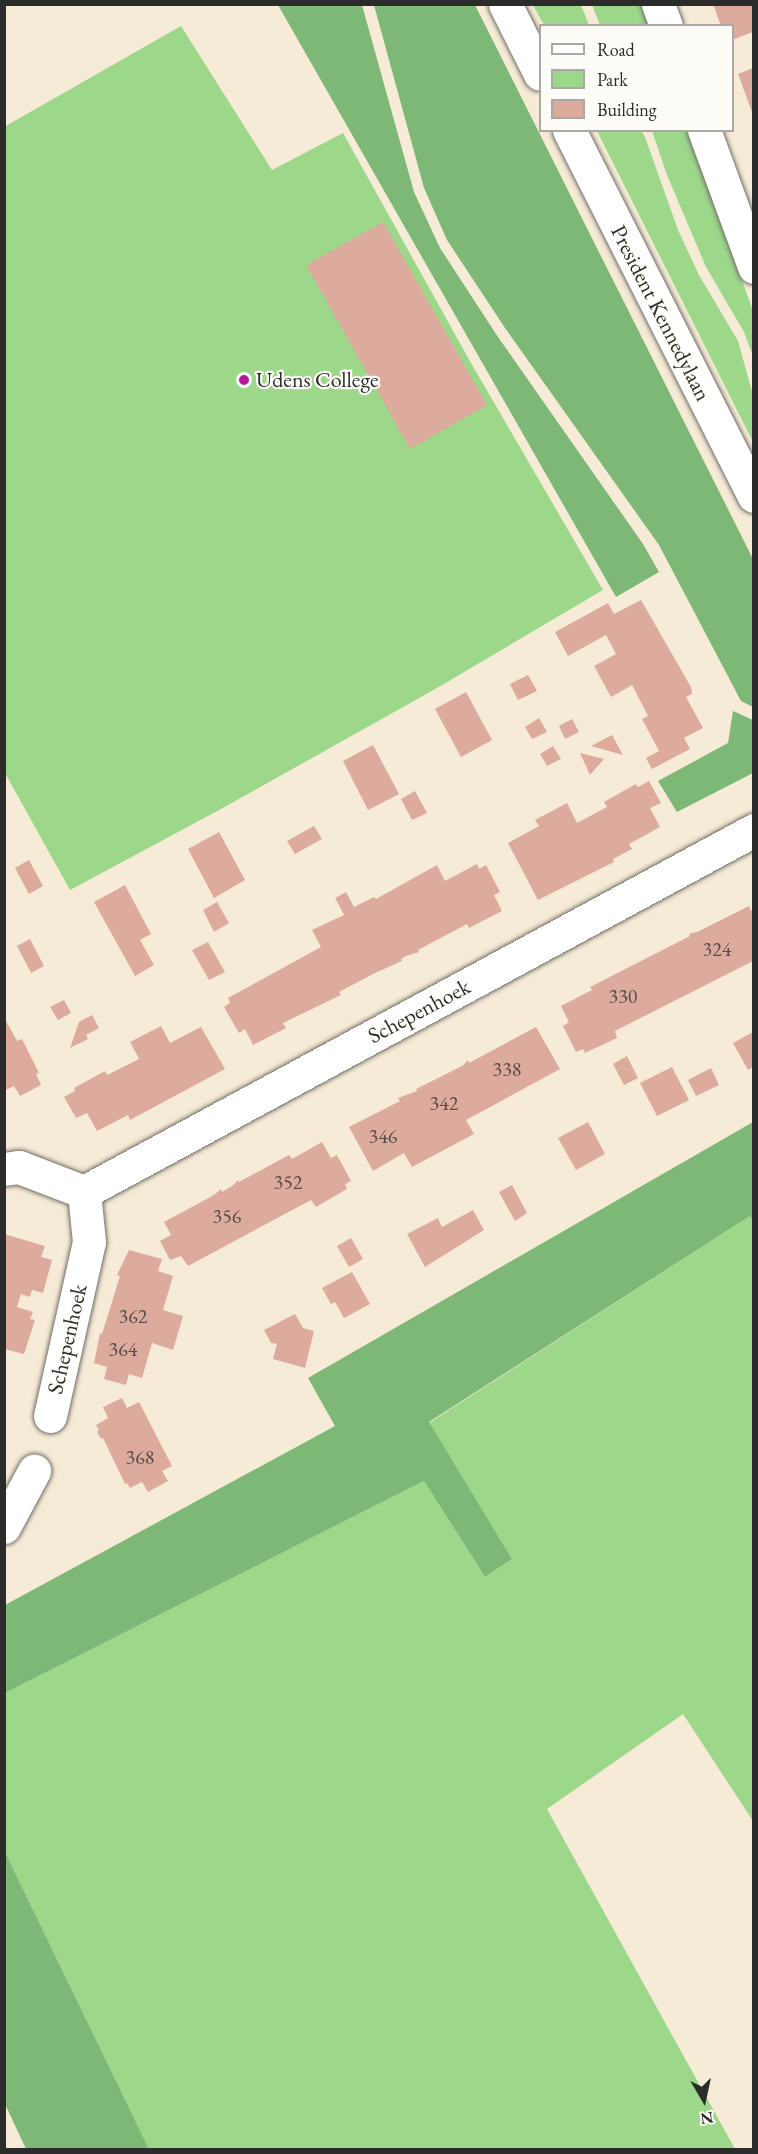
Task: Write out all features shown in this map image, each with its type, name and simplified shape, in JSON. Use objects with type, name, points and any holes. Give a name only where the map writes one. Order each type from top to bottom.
[{"type":"street","points":[[505,4],[539,72]]},
{"type":"street","points":[[658,4],[665,24]]},
{"type":"street","name":"President Kennedylaan","points":[[570,132],[753,496]]},
{"type":"street","points":[[705,132],[753,267]]},
{"type":"street","name":"Schepenhoek","points":[[50,1416],[89,1242],[84,1192],[753,830]]},
{"type":"street","points":[[4,1169],[19,1167],[84,1192]]},
{"type":"street","points":[[4,1527],[34,1471]]},
{"type":"green space","points":[[278,5],[362,5],[414,192],[440,248],[496,334],[643,544],[659,572],[616,597]]},
{"type":"green space","points":[[374,5],[475,5],[753,559],[753,707],[741,701],[659,545],[505,328],[447,240],[424,188]]},
{"type":"green space","points":[[533,5],[581,5],[589,24],[543,24]]},
{"type":"green space","points":[[592,5],[643,5],[650,24],[600,24]]},
{"type":"green space","name":"Udens College","points":[[181,26],[272,170],[343,133],[471,363],[603,590],[437,688],[221,809],[70,890],[5,773],[4,127]]},
{"type":"green space","points":[[598,132],[642,132],[645,137],[678,230],[699,275],[738,341],[753,395],[753,442]]},
{"type":"green space","points":[[652,132],[688,132],[753,311],[753,356],[744,332],[706,267],[667,175]]},
{"type":"green space","points":[[733,711],[753,720],[753,773],[677,812],[658,781],[728,743]]},
{"type":"green space","points":[[753,1122],[753,1221],[750,1216],[429,1422],[512,1559],[485,1577],[424,1481],[5,1693],[5,1605],[335,1426],[308,1378]]},
{"type":"green space","points":[[750,1216],[754,1221],[753,1821],[683,1714],[547,1809],[735,2149],[149,2149],[5,1852],[5,1693],[424,1481],[485,1577],[512,1559],[429,1423]]},
{"type":"green space","points":[[4,1852],[149,2149],[26,2149],[5,2104]]},
{"type":"building","points":[[713,4],[753,4],[753,32],[734,39],[734,24],[720,24]]},
{"type":"building","points":[[753,68],[753,115],[738,74]]},
{"type":"building","points":[[383,222],[487,405],[410,449],[306,265]]},
{"type":"building","points":[[641,600],[691,687],[692,694],[686,697],[703,728],[684,738],[690,749],[652,769],[646,758],[659,751],[642,719],[648,716],[632,685],[611,697],[594,666],[616,654],[606,635],[568,656],[555,632],[608,603],[614,614]]},
{"type":"building","points":[[528,675],[537,691],[518,700],[510,684]]},
{"type":"building","points":[[466,692],[492,740],[461,757],[435,709]]},
{"type":"building","points":[[539,718],[547,732],[532,739],[525,727]]},
{"type":"building","points":[[572,719],[579,732],[565,739],[559,726]]},
{"type":"building","points":[[612,735],[623,755],[591,746]]},
{"type":"building","points":[[373,745],[399,794],[368,810],[343,761]]},
{"type":"building","points":[[553,746],[561,759],[547,766],[540,754]]},
{"type":"building","points":[[580,753],[604,759],[590,775]]},
{"type":"building","points":[[649,781],[661,803],[650,808],[660,827],[629,844],[632,849],[613,859],[614,862],[538,900],[508,843],[539,826],[535,820],[567,803],[577,823],[607,807],[604,802],[636,784],[638,787]]},
{"type":"building","points":[[415,791],[427,813],[412,820],[401,799]]},
{"type":"building","points":[[314,826],[322,839],[295,854],[287,841]]},
{"type":"building","points":[[219,832],[245,880],[214,898],[188,849]]},
{"type":"building","points":[[29,860],[43,886],[29,894],[15,868]]},
{"type":"building","points":[[477,864],[479,869],[486,865],[500,892],[494,895],[502,911],[469,928],[467,924],[418,950],[419,952],[406,956],[401,959],[402,961],[339,992],[341,995],[283,1023],[286,1028],[253,1045],[245,1029],[239,1033],[224,1007],[230,1003],[228,998],[321,947],[312,930],[344,915],[335,898],[346,892],[354,907],[374,897],[376,899],[437,865],[445,881]]},
{"type":"building","points":[[125,885],[151,934],[140,940],[154,965],[135,976],[94,902]]},
{"type":"building","points":[[217,902],[229,923],[214,932],[203,910]]},
{"type":"building","points":[[749,906],[751,911],[753,909],[753,961],[615,1031],[617,1038],[585,1053],[583,1049],[576,1052],[563,1026],[569,1022],[561,1006],[592,990],[590,987],[690,936],[689,934]]},
{"type":"building","points":[[30,939],[44,966],[31,973],[17,946]]},
{"type":"building","points":[[208,942],[225,972],[209,980],[192,950]]},
{"type":"building","points":[[64,1000],[71,1013],[58,1020],[50,1007]]},
{"type":"building","points":[[92,1015],[99,1028],[86,1035],[88,1039],[70,1048],[79,1022]]},
{"type":"building","points":[[4,1017],[17,1041],[22,1039],[39,1073],[36,1074],[41,1085],[20,1096],[14,1086],[4,1091]]},
{"type":"building","points":[[161,1026],[170,1043],[201,1027],[225,1069],[130,1120],[128,1115],[97,1131],[87,1113],[76,1118],[64,1097],[75,1091],[74,1088],[105,1071],[107,1075],[139,1059],[130,1042]]},
{"type":"building","points":[[536,1027],[560,1069],[466,1120],[474,1134],[412,1167],[404,1153],[373,1171],[349,1127],[400,1101],[398,1098],[417,1091],[416,1089],[462,1066],[468,1060],[469,1063]]},
{"type":"building","points":[[753,1032],[753,1067],[748,1070],[733,1043]]},
{"type":"building","points":[[627,1056],[638,1078],[624,1085],[613,1064]]},
{"type":"building","points":[[672,1067],[689,1100],[657,1116],[640,1083]]},
{"type":"building","points":[[711,1068],[719,1085],[696,1096],[688,1080]]},
{"type":"building","points":[[588,1122],[605,1154],[576,1170],[558,1138]]},
{"type":"building","points":[[322,1142],[331,1158],[337,1155],[351,1181],[345,1184],[347,1189],[316,1207],[311,1200],[188,1266],[181,1256],[170,1260],[160,1241],[171,1235],[164,1222],[221,1189],[222,1192],[238,1180],[239,1182],[289,1155],[292,1159]]},
{"type":"building","points":[[512,1185],[527,1213],[515,1221],[499,1192]]},
{"type":"building","points":[[473,1210],[484,1230],[425,1267],[407,1234],[438,1218],[442,1227]]},
{"type":"building","points":[[4,1234],[45,1246],[41,1257],[52,1260],[43,1293],[32,1290],[30,1297],[21,1294],[17,1307],[33,1312],[30,1319],[35,1320],[24,1354],[4,1349]]},
{"type":"building","points":[[351,1238],[363,1259],[349,1267],[337,1246]]},
{"type":"building","points":[[129,1250],[162,1259],[158,1271],[173,1276],[163,1310],[183,1316],[173,1350],[152,1343],[142,1378],[129,1374],[126,1385],[104,1379],[107,1367],[94,1363],[100,1333],[102,1334],[120,1276],[117,1275]]},
{"type":"building","points":[[352,1272],[370,1304],[344,1318],[335,1302],[331,1304],[322,1288]]},
{"type":"building","points":[[295,1314],[303,1328],[314,1331],[305,1368],[273,1359],[277,1344],[271,1343],[264,1330]]},
{"type":"building","points":[[122,1398],[127,1408],[139,1402],[172,1466],[162,1471],[168,1481],[148,1492],[142,1482],[130,1488],[127,1483],[125,1484],[103,1438],[101,1439],[97,1432],[99,1430],[96,1425],[108,1418],[103,1407]]},
{"type":"place","name":"Udens College","points":[[244,380]]}]
